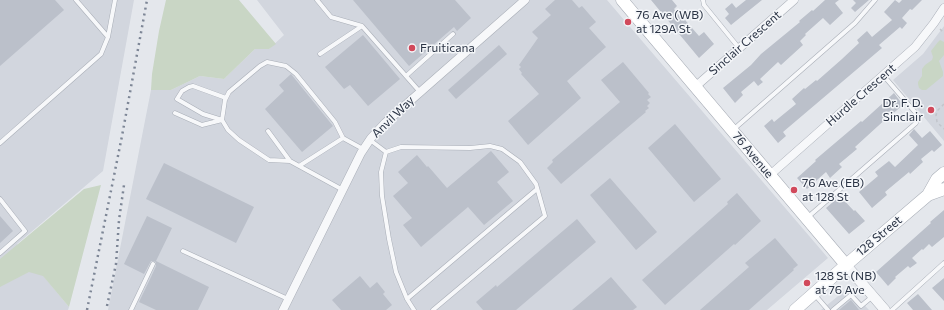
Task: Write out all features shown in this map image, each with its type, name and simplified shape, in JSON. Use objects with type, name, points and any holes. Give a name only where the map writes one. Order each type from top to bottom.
[{"type":"main road","name":"76 Avenue","points":[[622,0],[846,264]]},
{"type":"main road","name":"128 Street","points":[[928,195],[937,179],[944,173]]},
{"type":"main road","name":"128 Street","points":[[795,310],[846,264],[928,195],[944,189]]},
{"type":"street","name":"Anvil Way","points":[[283,310],[363,149],[370,139],[385,123],[525,0]]},
{"type":"street","name":"Sinclair Crescent","points":[[696,87],[794,0]]},
{"type":"street","name":"Hurdle Crescent","points":[[770,175],[915,47],[944,8]]},
{"type":"street","name":"76 Avenue","points":[[846,264],[885,310]]},
{"type":"lane","points":[[76,0],[108,37]]},
{"type":"lane","points":[[0,143],[101,54],[108,37],[115,0]]},
{"type":"lane","points":[[317,0],[332,17],[362,26],[420,92]]},
{"type":"lane","points":[[703,0],[704,5],[739,48]]},
{"type":"lane","points":[[732,130],[855,23],[875,0]]},
{"type":"lane","points":[[320,54],[362,26]]},
{"type":"lane","points":[[406,76],[453,34]]},
{"type":"lane","points":[[343,190],[290,162],[269,160],[239,140],[228,130],[222,120],[226,98],[229,92],[267,62],[286,66],[296,74],[335,122],[343,138],[363,149]]},
{"type":"lane","points":[[807,218],[916,123],[917,116],[915,112],[883,75]]},
{"type":"lane","points":[[222,120],[203,114],[177,99],[182,91],[193,86],[226,98]]},
{"type":"lane","points":[[175,113],[202,125],[222,120]]},
{"type":"lane","points":[[268,131],[290,162]]},
{"type":"lane","points":[[299,166],[343,138]]},
{"type":"lane","points":[[370,139],[386,152]]},
{"type":"lane","points":[[386,152],[400,148],[470,148],[490,146],[502,149],[520,162],[536,184],[545,216],[433,310]]},
{"type":"lane","points":[[386,152],[381,172],[382,196],[389,239],[396,272],[414,310]]},
{"type":"lane","points":[[407,298],[537,189]]},
{"type":"lane","points":[[0,199],[26,231],[0,253]]},
{"type":"lane","points":[[183,251],[288,299]]},
{"type":"lane","points":[[892,310],[944,263]]},
{"type":"lane","points":[[131,310],[154,264]]},
{"type":"lane","points":[[814,293],[826,309]]},
{"type":"lane","points":[[833,310],[851,295],[864,310]]},
{"type":"lane","points":[[861,306],[873,296]]},
{"type":"path","points":[[938,26],[944,33]]},
{"type":"path","points":[[944,104],[938,110],[936,115],[937,122],[944,130]]},
{"type":"shaded area","points":[[0,0],[134,0],[103,171],[17,244],[69,307],[68,310],[0,310]]},
{"type":"shaded area","points":[[257,0],[607,0],[828,258],[767,310],[108,310],[151,90],[171,90],[200,76],[224,79],[255,49],[269,49],[284,35]]},
{"type":"shaded area","name":"Dr. F. D. Sinclair","points":[[944,26],[944,141],[893,80],[923,54]]},
{"type":"shaded area","points":[[848,288],[869,310],[821,310]]},
{"type":"green space","points":[[166,0],[239,0],[276,44],[269,49],[255,49],[224,79],[200,76],[171,90],[151,90],[159,31]]},
{"type":"green space","points":[[940,40],[944,42],[944,55],[939,61],[943,76],[926,90],[922,90],[919,88],[918,82],[922,76],[922,69],[932,60],[933,57],[931,51]]},
{"type":"green space","points":[[101,185],[69,307],[43,276],[29,272],[0,287],[0,259],[84,189]]},
{"type":"building","points":[[0,0],[55,0],[64,10],[0,66]]},
{"type":"building","name":"Fruiticana","points":[[353,0],[455,0],[471,18],[457,31],[454,27],[409,66]]},
{"type":"building","points":[[555,0],[572,0],[579,8],[582,6],[596,22],[589,28],[606,47],[567,81],[581,98],[528,145],[508,121],[539,94],[521,74],[522,73],[519,69],[521,67],[519,65],[538,38],[532,32],[551,15],[545,9]]},
{"type":"building","points":[[651,0],[672,0],[677,6],[674,9],[684,21],[685,20],[699,36],[704,32],[714,44],[699,58]]},
{"type":"building","points":[[746,0],[762,0],[731,25],[725,18],[729,14],[725,9],[732,3],[736,8]]},
{"type":"building","points":[[825,0],[839,0],[835,3],[843,13],[830,25],[823,18],[805,34],[806,35],[800,41],[803,45],[781,65],[778,62],[760,79],[763,82],[758,86],[754,81],[741,92],[743,95],[735,103],[723,88]]},
{"type":"building","points":[[853,0],[869,0],[855,12],[851,8],[856,3]]},
{"type":"building","points":[[895,0],[899,3],[902,0],[922,0],[912,10],[910,9],[902,18],[907,23],[902,29],[900,27],[879,45],[882,48],[783,132],[786,136],[778,143],[764,126],[772,119],[774,122],[796,104],[792,99],[804,88],[805,89],[816,80],[817,81],[842,59],[859,43],[857,40],[867,31],[872,37],[892,20],[884,12]]},
{"type":"building","points":[[363,35],[400,79],[368,106],[350,85],[344,89],[325,67]]},
{"type":"building","points":[[499,45],[507,54],[456,99],[448,90]]},
{"type":"building","points":[[623,62],[649,93],[648,94],[651,97],[647,100],[650,103],[647,106],[649,108],[561,184],[547,168],[553,162],[552,160],[620,102],[601,80]]},
{"type":"building","points":[[291,74],[333,126],[302,152],[265,109],[284,91],[279,85]]},
{"type":"building","points":[[894,93],[903,105],[855,147],[857,149],[839,164],[842,167],[830,178],[826,172],[807,189],[797,178],[816,161],[815,160],[861,121],[862,122]]},
{"type":"building","points":[[675,124],[721,179],[694,202],[648,148]]},
{"type":"building","points":[[914,129],[922,138],[930,131],[942,145],[934,152],[932,150],[921,159],[923,162],[910,174],[909,172],[885,192],[887,195],[872,208],[859,192],[878,176],[875,172],[889,161],[895,167],[918,145],[909,135]]},
{"type":"building","points":[[491,151],[509,172],[497,182],[513,201],[484,225],[468,207],[421,247],[403,225],[412,218],[393,196],[408,183],[398,172],[417,155],[447,188]]},
{"type":"building","points":[[164,163],[254,207],[236,243],[146,199]]},
{"type":"building","points":[[610,178],[657,232],[636,250],[590,195]]},
{"type":"building","points":[[737,193],[761,221],[665,305],[642,280],[728,204],[727,202]]},
{"type":"building","points":[[840,196],[865,221],[849,234],[826,208]]},
{"type":"building","points":[[944,210],[944,237],[932,247],[929,244],[923,250],[922,249],[912,258],[917,263],[910,268],[908,266],[895,277],[896,278],[888,286],[876,272]]},
{"type":"building","points":[[0,216],[13,231],[0,243]]},
{"type":"building","points":[[147,216],[172,228],[156,261],[209,287],[198,310],[156,310],[139,302],[156,266],[156,262],[151,261],[144,274],[124,264]]},
{"type":"building","points":[[577,219],[596,242],[516,310],[483,310],[476,302],[496,285],[497,287]]},
{"type":"building","points":[[775,238],[798,265],[793,269],[794,270],[749,310],[700,310],[749,267],[745,263]]},
{"type":"building","points":[[360,276],[370,288],[377,282],[385,292],[383,294],[392,305],[386,310],[341,310],[332,300]]},
{"type":"building","points":[[611,277],[637,307],[633,310],[572,310]]},
{"type":"building","points":[[944,278],[944,301],[932,288]]},
{"type":"building","points":[[918,294],[932,310],[913,310],[907,303]]},
{"type":"building","points":[[851,300],[859,310],[839,310]]},
{"type":"railway","points":[[87,310],[122,136],[147,0]]},
{"type":"railway","points":[[107,306],[116,264],[119,220],[124,185]]},
{"type":"place","name":"76 Ave (WB) at 129A St","points":[[628,22]]},
{"type":"place","name":"Fruiticana","points":[[412,48]]},
{"type":"place","name":"Dr. F. D. Sinclair","points":[[931,110]]},
{"type":"place","name":"76 Ave (EB) at 128 St","points":[[794,190]]},
{"type":"place","name":"128 St (NB) at 76 Ave","points":[[807,283]]}]
